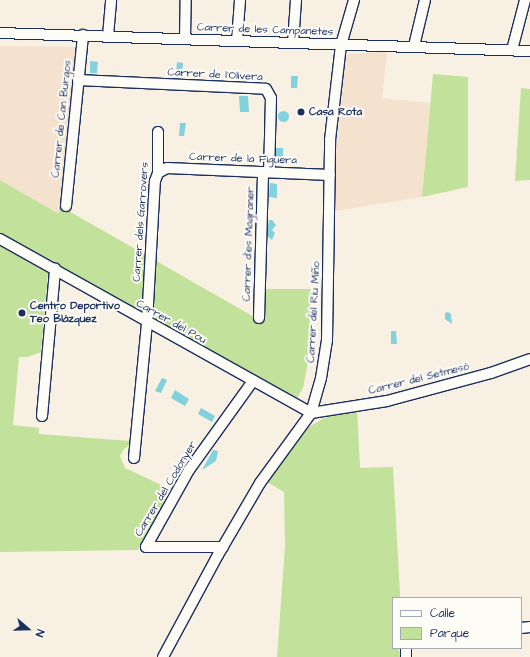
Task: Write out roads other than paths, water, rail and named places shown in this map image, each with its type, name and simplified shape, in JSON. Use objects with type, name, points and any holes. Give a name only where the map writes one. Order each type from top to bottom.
[{"type":"street","points":[[108,36],[111,0]]},
{"type":"street","points":[[185,39],[186,0]]},
{"type":"street","points":[[237,41],[240,0]]},
{"type":"street","points":[[293,43],[296,0]]},
{"type":"street","name":"Carrer del Riu Miño","points":[[163,657],[223,546],[260,483],[311,413],[325,356],[330,140],[341,45],[354,0]]},
{"type":"street","points":[[414,46],[425,0]]},
{"type":"street","points":[[512,50],[524,0]]},
{"type":"street","name":"Carrer de les Campanetes","points":[[0,33],[530,51]]},
{"type":"street","name":"Carrer de Can Burgos","points":[[66,206],[83,35]]},
{"type":"street","name":"Carrer de l'Olivera","points":[[78,80],[266,89],[271,98],[266,172]]},
{"type":"street","name":"Carrer dels Garrovers","points":[[134,458],[147,322],[155,181],[158,173],[158,132]]},
{"type":"street","name":"Carrer de la Figuera","points":[[158,173],[167,168],[330,175]]},
{"type":"street","name":"Carrer d'es Magraner","points":[[259,318],[266,172]]},
{"type":"street","name":"Carrer del Pou","points":[[0,239],[311,413]]},
{"type":"street","points":[[42,416],[55,269]]},
{"type":"street","name":"Carrer del Setmesó","points":[[311,413],[387,401],[491,373],[530,358]]},
{"type":"street","name":"Carrer del Codonyer","points":[[223,546],[146,547],[189,470],[253,381]]},
{"type":"water","points":[[90,61],[98,62],[97,73],[90,73]]},
{"type":"water","points":[[177,62],[183,63],[182,75],[176,74]]},
{"type":"water","points":[[291,76],[298,76],[297,88],[291,88]]},
{"type":"water","points":[[239,96],[248,96],[249,112],[240,112]]},
{"type":"water","points":[[281,111],[285,111],[287,112],[287,120],[281,121],[278,118],[278,114]]},
{"type":"water","points":[[180,123],[186,123],[184,136],[179,136]]},
{"type":"water","points":[[276,148],[283,148],[283,163],[276,163]]},
{"type":"water","points":[[270,183],[277,184],[277,198],[269,197]]},
{"type":"water","points":[[269,220],[272,220],[276,225],[272,230],[275,233],[272,240],[266,235]]},
{"type":"water","points":[[448,312],[451,314],[452,324],[445,319],[445,313]]},
{"type":"water","points":[[391,331],[396,331],[397,344],[391,344]]},
{"type":"water","points":[[162,378],[167,380],[161,393],[155,391]]},
{"type":"water","points":[[175,390],[189,399],[185,406],[171,398]]},
{"type":"water","points":[[201,408],[215,416],[212,422],[198,414]]},
{"type":"water","points":[[213,450],[218,451],[216,461],[202,470]]},
{"type":"place","name":"Casa Rota","points":[[301,112]]},
{"type":"place","name":"Centro Deportivo Teo Blázquez","points":[[22,313]]}]
